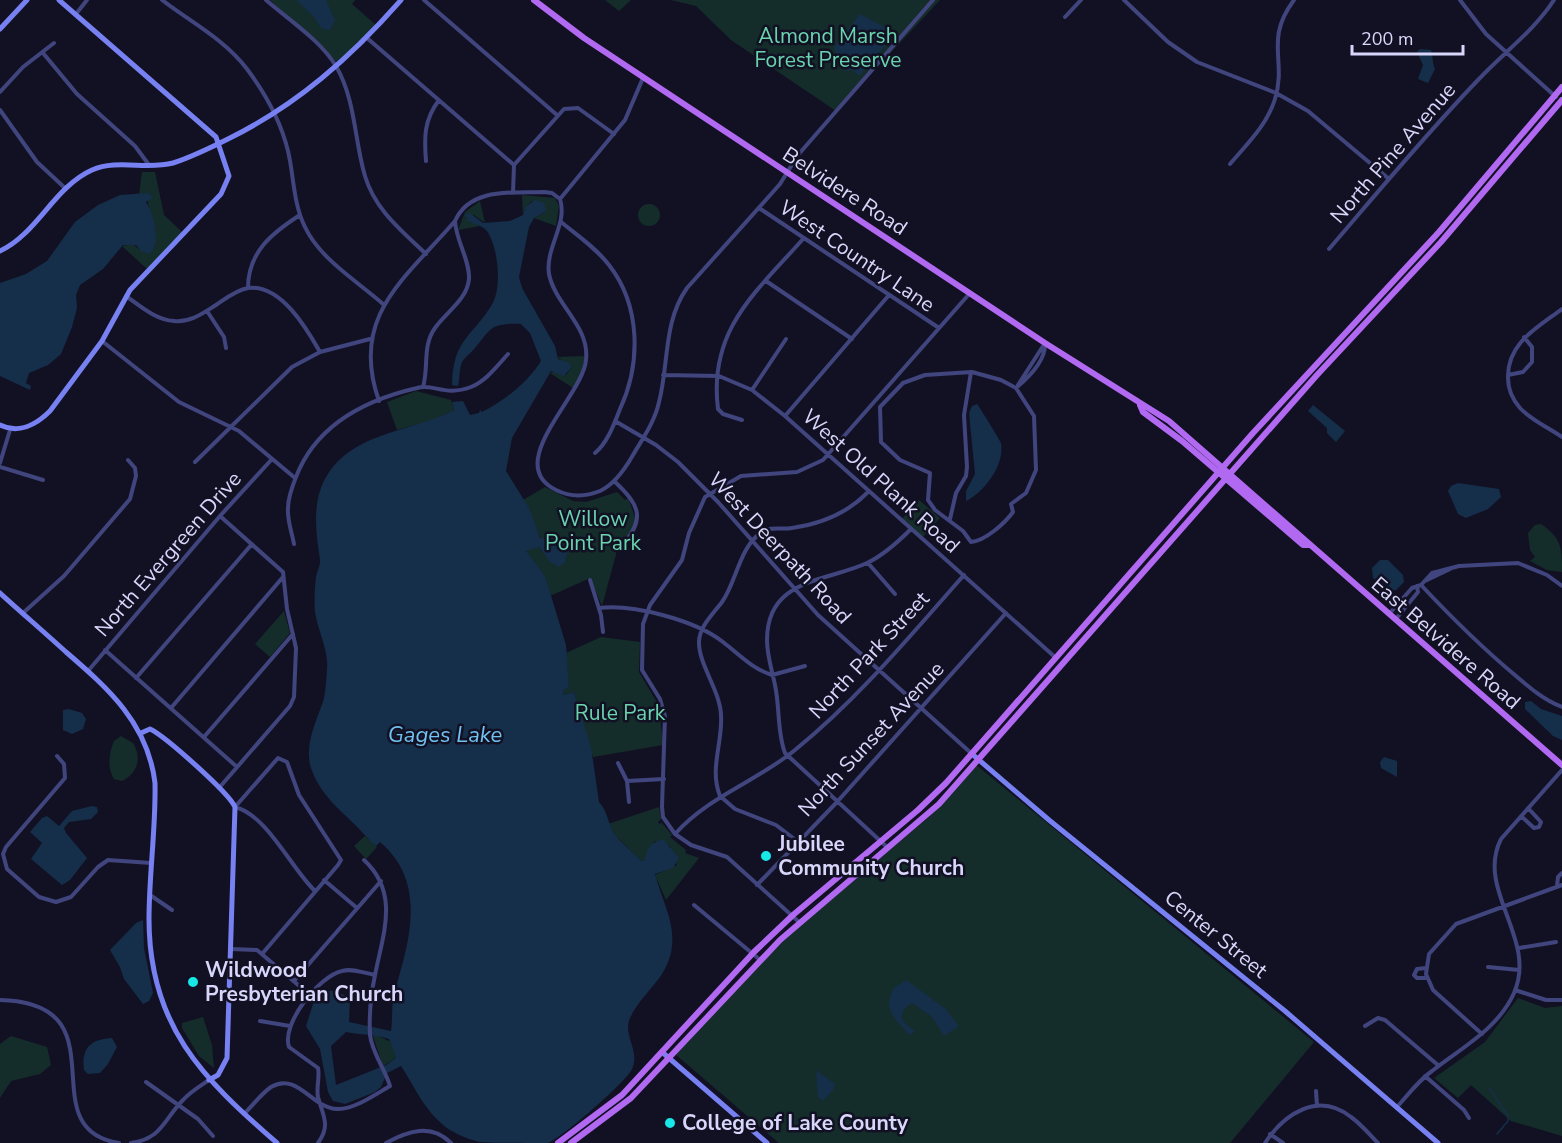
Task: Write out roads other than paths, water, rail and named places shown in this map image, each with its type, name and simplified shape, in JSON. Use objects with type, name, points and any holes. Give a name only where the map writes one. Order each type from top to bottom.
[{"type":"main road","name":"Belvidere Road","points":[[534,0],[578,34],[1045,344],[1169,421],[1229,476]]},
{"type":"main road","points":[[558,1143],[622,1095],[754,952],[793,915],[881,842],[946,783],[1222,470],[1432,239],[1562,87]]},
{"type":"main road","points":[[571,1143],[631,1098],[759,959],[799,922],[939,804],[1317,375],[1441,242],[1562,101]]},
{"type":"main road","name":"East Belvidere Road","points":[[1229,476],[1307,540],[1309,545],[1562,767]]},
{"type":"main road","points":[[1015,705],[1022,711]]},
{"type":"street","points":[[0,29],[27,0]]},
{"type":"street","points":[[0,425],[10,430],[23,429],[46,416],[102,341],[126,296],[225,189],[228,171],[216,145],[216,137],[59,0]]},
{"type":"street","points":[[76,14],[87,0]]},
{"type":"street","points":[[162,0],[225,45],[248,70],[274,113],[288,151],[300,215],[318,247],[383,304]]},
{"type":"street","points":[[266,0],[315,43],[337,68],[353,109],[363,166],[372,194],[389,220],[426,254]]},
{"type":"street","points":[[0,250],[13,244],[66,189],[84,174],[100,167],[172,163],[216,145],[274,113],[337,68],[401,0]]},
{"type":"street","points":[[424,0],[557,115]]},
{"type":"street","points":[[643,77],[625,120],[560,199],[561,222],[551,252],[549,274],[555,290],[579,329],[586,359],[580,380],[543,439],[538,454],[538,470],[542,480],[549,486],[570,495],[594,493],[614,481],[644,438],[658,409],[668,336],[683,294],[759,208],[798,155],[933,0]]},
{"type":"street","points":[[1065,17],[1081,0]]},
{"type":"street","points":[[1124,0],[1168,42],[1197,62],[1276,93],[1320,119],[1389,179]]},
{"type":"street","points":[[1230,164],[1268,117],[1276,93],[1277,31],[1283,16],[1294,0]]},
{"type":"street","points":[[1460,0],[1486,34],[1562,101]]},
{"type":"street","name":"North Pine Avenue","points":[[1329,249],[1480,78],[1535,26],[1554,0]]},
{"type":"street","points":[[367,38],[514,165]]},
{"type":"street","points":[[0,92],[23,67],[54,43]]},
{"type":"street","points":[[43,53],[77,94],[135,146],[149,165]]},
{"type":"street","points":[[426,161],[426,121],[439,100]]},
{"type":"street","points":[[513,193],[514,165],[557,115],[573,106],[614,134]]},
{"type":"street","points":[[0,110],[37,162],[66,189]]},
{"type":"street","points":[[379,401],[370,366],[370,339],[383,304],[455,221],[462,209],[474,199],[513,193],[552,193],[560,199]]},
{"type":"street","name":"West Country Lane","points":[[759,208],[939,328]]},
{"type":"street","points":[[248,288],[249,267],[258,251],[273,234],[300,215]]},
{"type":"street","points":[[423,387],[427,345],[431,335],[462,298],[468,283],[469,270],[459,244],[455,221]]},
{"type":"street","points":[[561,222],[610,266],[633,313],[635,332],[631,381],[615,421],[595,453]]},
{"type":"street","points":[[742,420],[723,414],[718,409],[720,357],[727,333],[738,313],[803,239]]},
{"type":"street","points":[[766,281],[852,339]]},
{"type":"street","points":[[126,296],[167,320],[185,321],[248,288],[268,292],[297,316],[320,352]]},
{"type":"street","points":[[799,922],[723,854],[691,845],[675,834],[662,812],[665,716],[660,699],[642,670],[642,631],[648,610],[682,560],[702,502],[710,493],[741,476],[785,473],[809,468],[829,454],[970,293]]},
{"type":"street","points":[[785,416],[890,296]]},
{"type":"street","points":[[1562,309],[1524,338],[1512,353],[1508,375],[1511,392],[1519,407],[1562,437]]},
{"type":"street","points":[[207,311],[224,337],[226,348]]},
{"type":"street","points":[[1508,375],[1523,372],[1532,362],[1532,347],[1524,338]]},
{"type":"street","points":[[195,462],[280,377],[320,352],[370,339]]},
{"type":"street","points":[[752,390],[786,339]]},
{"type":"street","points":[[102,341],[178,402],[232,427],[295,478]]},
{"type":"street","points":[[1016,388],[1029,376],[1046,351],[1045,344]]},
{"type":"street","points":[[294,544],[288,511],[295,478],[303,459],[324,432],[348,414],[423,387],[451,392],[470,387],[487,376],[508,354]]},
{"type":"street","points":[[950,519],[956,493],[966,476],[968,467],[964,416],[971,372]]},
{"type":"street","points":[[971,372],[1001,380],[1016,388],[1034,416],[1036,470],[1026,493],[1011,504],[1013,512],[1008,519],[978,541],[971,542],[950,519],[935,510],[928,500],[930,473],[900,460],[881,442],[880,407],[903,383],[925,375],[971,372]]},
{"type":"street","name":"West Old Plank Road","points":[[663,375],[719,376],[752,390],[829,454],[1056,658]]},
{"type":"street","name":"West Deerpath Road","points":[[615,421],[678,462],[710,493],[818,615],[972,754]]},
{"type":"street","points":[[10,430],[0,465],[43,480]]},
{"type":"street","name":"North Evergreen Drive","points":[[88,670],[272,459]]},
{"type":"street","points":[[23,613],[64,576],[130,499],[136,476],[135,468],[128,460]]},
{"type":"street","points":[[614,481],[635,504],[637,514],[635,530],[620,549]]},
{"type":"street","points":[[796,841],[776,825],[735,808],[720,795],[715,767],[721,714],[715,689],[700,652],[701,631],[729,591],[752,539],[766,530],[791,529],[838,514],[869,492]]},
{"type":"street","points":[[219,788],[290,706],[294,695],[296,648],[286,609],[283,572],[220,516]]},
{"type":"street","points":[[888,848],[787,756],[780,738],[768,659],[769,628],[776,607],[793,588],[868,562],[888,550],[911,529]]},
{"type":"street","points":[[136,678],[252,544]]},
{"type":"street","points":[[868,562],[895,594]]},
{"type":"street","points":[[1389,615],[1412,588],[1450,568],[1518,563],[1547,575],[1562,586]]},
{"type":"street","name":"North Park Street","points":[[675,834],[693,814],[720,795],[787,756],[833,719],[964,575]]},
{"type":"street","points":[[171,708],[283,577]]},
{"type":"street","points":[[590,580],[599,608],[603,632]]},
{"type":"street","points":[[1395,620],[1418,592],[1421,584]]},
{"type":"street","points":[[1421,584],[1442,610],[1498,661],[1544,698],[1562,707]]},
{"type":"street","points":[[0,593],[114,694],[141,733],[155,783],[150,895],[151,952],[163,1002],[182,1045],[209,1080],[277,1143]]},
{"type":"street","points":[[599,608],[648,610],[722,641],[756,669],[772,675],[805,666]]},
{"type":"street","name":"North Sunset Avenue","points":[[757,885],[796,841],[837,802],[1006,613]]},
{"type":"street","points":[[204,737],[293,634]]},
{"type":"street","points":[[105,650],[237,767]]},
{"type":"street","points":[[131,1143],[147,1141],[164,1126],[178,1106],[218,1075],[227,1058],[235,807],[230,797],[154,731],[150,729],[141,733]]},
{"type":"street","name":"Center Street","points":[[972,754],[1285,1011],[1437,1143]]},
{"type":"street","points":[[57,756],[64,764],[65,778],[6,847],[3,854],[8,869],[39,897],[56,902],[71,897],[98,867],[108,861],[151,863]]},
{"type":"street","points":[[235,807],[273,762],[281,758],[287,762],[294,786],[341,860],[262,954]]},
{"type":"street","points":[[618,763],[620,772],[627,781],[629,802]]},
{"type":"street","points":[[1397,1108],[1425,1076],[1482,1034],[1506,1007],[1515,990],[1519,970],[1519,948],[1496,880],[1494,862],[1501,839],[1562,767]]},
{"type":"street","points":[[627,781],[664,779]]},
{"type":"street","points":[[235,807],[247,812],[267,830],[296,871],[315,891]]},
{"type":"street","points":[[1521,816],[1534,828],[1539,827],[1541,822],[1528,808]]},
{"type":"street","points":[[244,1114],[272,1086],[286,1083],[299,1088],[323,1107],[344,1108],[390,1086],[370,1038],[375,975],[386,927],[386,897],[381,881],[364,860]]},
{"type":"street","points":[[1482,1034],[1436,993],[1427,978],[1426,968],[1432,949],[1452,927],[1560,885],[1558,877],[1562,873]]},
{"type":"street","points":[[324,880],[357,908]]},
{"type":"street","points":[[294,981],[381,881]]},
{"type":"street","points":[[150,895],[172,910]]},
{"type":"street","points":[[694,905],[754,952],[759,959]]},
{"type":"street","points":[[1519,948],[1557,942]]},
{"type":"street","points":[[231,948],[252,949],[262,954],[311,996]]},
{"type":"street","points":[[1488,967],[1519,970]]},
{"type":"street","points":[[1426,968],[1417,969],[1414,975],[1417,978],[1427,978]]},
{"type":"street","points":[[318,1143],[327,1125],[323,1107],[318,1098],[318,1068],[289,1047],[287,1041],[290,1026],[311,996],[337,972],[351,970],[375,975]]},
{"type":"street","points":[[1515,990],[1546,1000],[1562,1000]]},
{"type":"street","points":[[0,1000],[21,1002],[43,1010],[63,1026],[71,1045],[72,1095],[76,1110],[90,1129],[112,1143],[119,1143]]},
{"type":"street","points":[[1365,1026],[1378,1018],[1385,1020],[1439,1066]]},
{"type":"street","points":[[260,1021],[290,1026]]},
{"type":"street","points":[[662,1052],[767,1143]]},
{"type":"street","points":[[1425,1076],[1464,1110],[1469,1118]]},
{"type":"street","points":[[146,1082],[198,1119],[213,1136]]},
{"type":"street","points":[[1316,1091],[1317,1106]]},
{"type":"street","points":[[1265,1143],[1270,1134],[1288,1115],[1317,1106],[1336,1108],[1346,1113],[1378,1143]]},
{"type":"street","points":[[386,1143],[416,1130],[429,1130],[451,1143]]},
{"type":"street","points":[[1270,1134],[1283,1143]]},
{"type":"water","points":[[296,0],[326,0],[335,21],[330,30],[321,28],[314,17]]},
{"type":"water","points":[[860,14],[896,33],[859,76],[853,70],[846,71],[840,67],[834,47]]},
{"type":"water","points":[[1420,49],[1432,52],[1435,69],[1428,83],[1418,79],[1423,65],[1417,52]]},
{"type":"water","points":[[148,193],[152,196],[146,202],[152,214],[156,237],[153,250],[149,254],[141,251],[136,245],[123,245],[103,269],[80,285],[76,295],[77,308],[72,327],[61,354],[48,365],[29,373],[26,383],[31,386],[30,390],[0,376],[0,283],[26,274],[47,261],[75,222],[98,205],[120,195]]},
{"type":"water","name":"Gages Lake","points":[[535,200],[544,203],[546,211],[534,218],[529,227],[519,277],[522,288],[555,346],[558,359],[568,362],[572,367],[564,376],[551,371],[512,438],[506,471],[529,508],[540,538],[561,542],[568,548],[565,562],[559,567],[550,562],[539,547],[526,551],[545,576],[566,645],[569,687],[563,691],[564,695],[574,692],[591,747],[599,802],[614,833],[641,861],[644,861],[653,844],[660,840],[664,840],[679,858],[673,868],[655,874],[671,923],[672,947],[662,974],[630,1018],[628,1031],[634,1057],[631,1071],[592,1110],[548,1143],[480,1142],[453,1132],[428,1109],[401,1066],[387,1073],[381,1087],[375,1092],[345,1104],[333,1101],[328,1092],[320,1049],[306,1026],[314,1001],[322,991],[333,991],[350,997],[349,1022],[391,1031],[394,995],[406,951],[411,912],[404,875],[395,858],[380,842],[376,846],[371,842],[329,799],[316,780],[309,760],[314,725],[324,698],[327,670],[325,648],[315,609],[316,580],[320,561],[316,524],[318,500],[325,478],[332,468],[358,447],[373,439],[454,410],[452,402],[463,401],[470,415],[479,413],[480,410],[482,412],[515,390],[536,369],[541,361],[530,333],[521,324],[504,324],[489,331],[465,358],[461,365],[458,386],[452,385],[453,370],[460,348],[495,299],[498,279],[498,268],[491,238],[485,229],[467,220],[465,214],[470,213],[483,223],[510,221],[523,215],[526,206]],"holes":[[[346,1032],[389,1039],[396,1058],[386,1065],[336,1085],[331,1046]]]},
{"type":"water","points":[[977,404],[1001,443],[1000,460],[992,477],[980,491],[966,501],[966,491],[975,474],[969,413],[972,406]]},
{"type":"water","points":[[1313,405],[1345,431],[1336,442],[1327,433],[1327,428],[1308,411]]},
{"type":"water","points":[[1458,483],[1499,489],[1501,497],[1488,509],[1466,518],[1458,514],[1448,491],[1451,486]]},
{"type":"water","points":[[1380,560],[1388,560],[1403,575],[1404,582],[1396,590],[1390,591],[1373,578],[1372,568]]},
{"type":"water","points":[[1531,701],[1541,709],[1562,716],[1562,740],[1553,736],[1525,709],[1525,702]]},
{"type":"water","points":[[69,709],[82,713],[86,719],[83,729],[72,734],[63,730],[63,710]]},
{"type":"water","points":[[1384,757],[1397,761],[1397,777],[1381,768],[1380,762]]},
{"type":"water","points":[[97,807],[98,812],[91,819],[69,822],[64,828],[87,858],[70,880],[62,885],[31,859],[42,843],[30,832],[42,818],[47,816],[59,826],[72,811]]},
{"type":"water","points":[[143,920],[144,948],[153,993],[149,1001],[143,1004],[124,979],[110,950],[136,923]]},
{"type":"water","points":[[906,980],[946,1009],[959,1026],[944,1036],[932,1017],[912,1003],[902,1015],[904,1022],[915,1032],[909,1035],[892,1015],[889,1004],[893,989]]},
{"type":"water","points":[[112,1038],[117,1047],[108,1064],[100,1073],[88,1074],[84,1070],[83,1062],[86,1050],[98,1040]]},
{"type":"water","points":[[816,1070],[835,1084],[833,1090],[823,1101],[818,1097]]},
{"type":"waterway","points":[[1489,1088],[1508,1116],[1508,1121],[1497,1134]]},
{"type":"place","name":"Jubilee Community Church","points":[[766,856]]},
{"type":"place","name":"Wildwood Presbyterian Church","points":[[193,982]]},
{"type":"place","name":"College of Lake County","points":[[670,1123]]},
{"type":"park label","name":"Almond Marsh Forest Preserve","points":[[828,48]]},
{"type":"park label","name":"Willow Point Park","points":[[593,531]]},
{"type":"park label","name":"Rule Park","points":[[620,713]]}]
